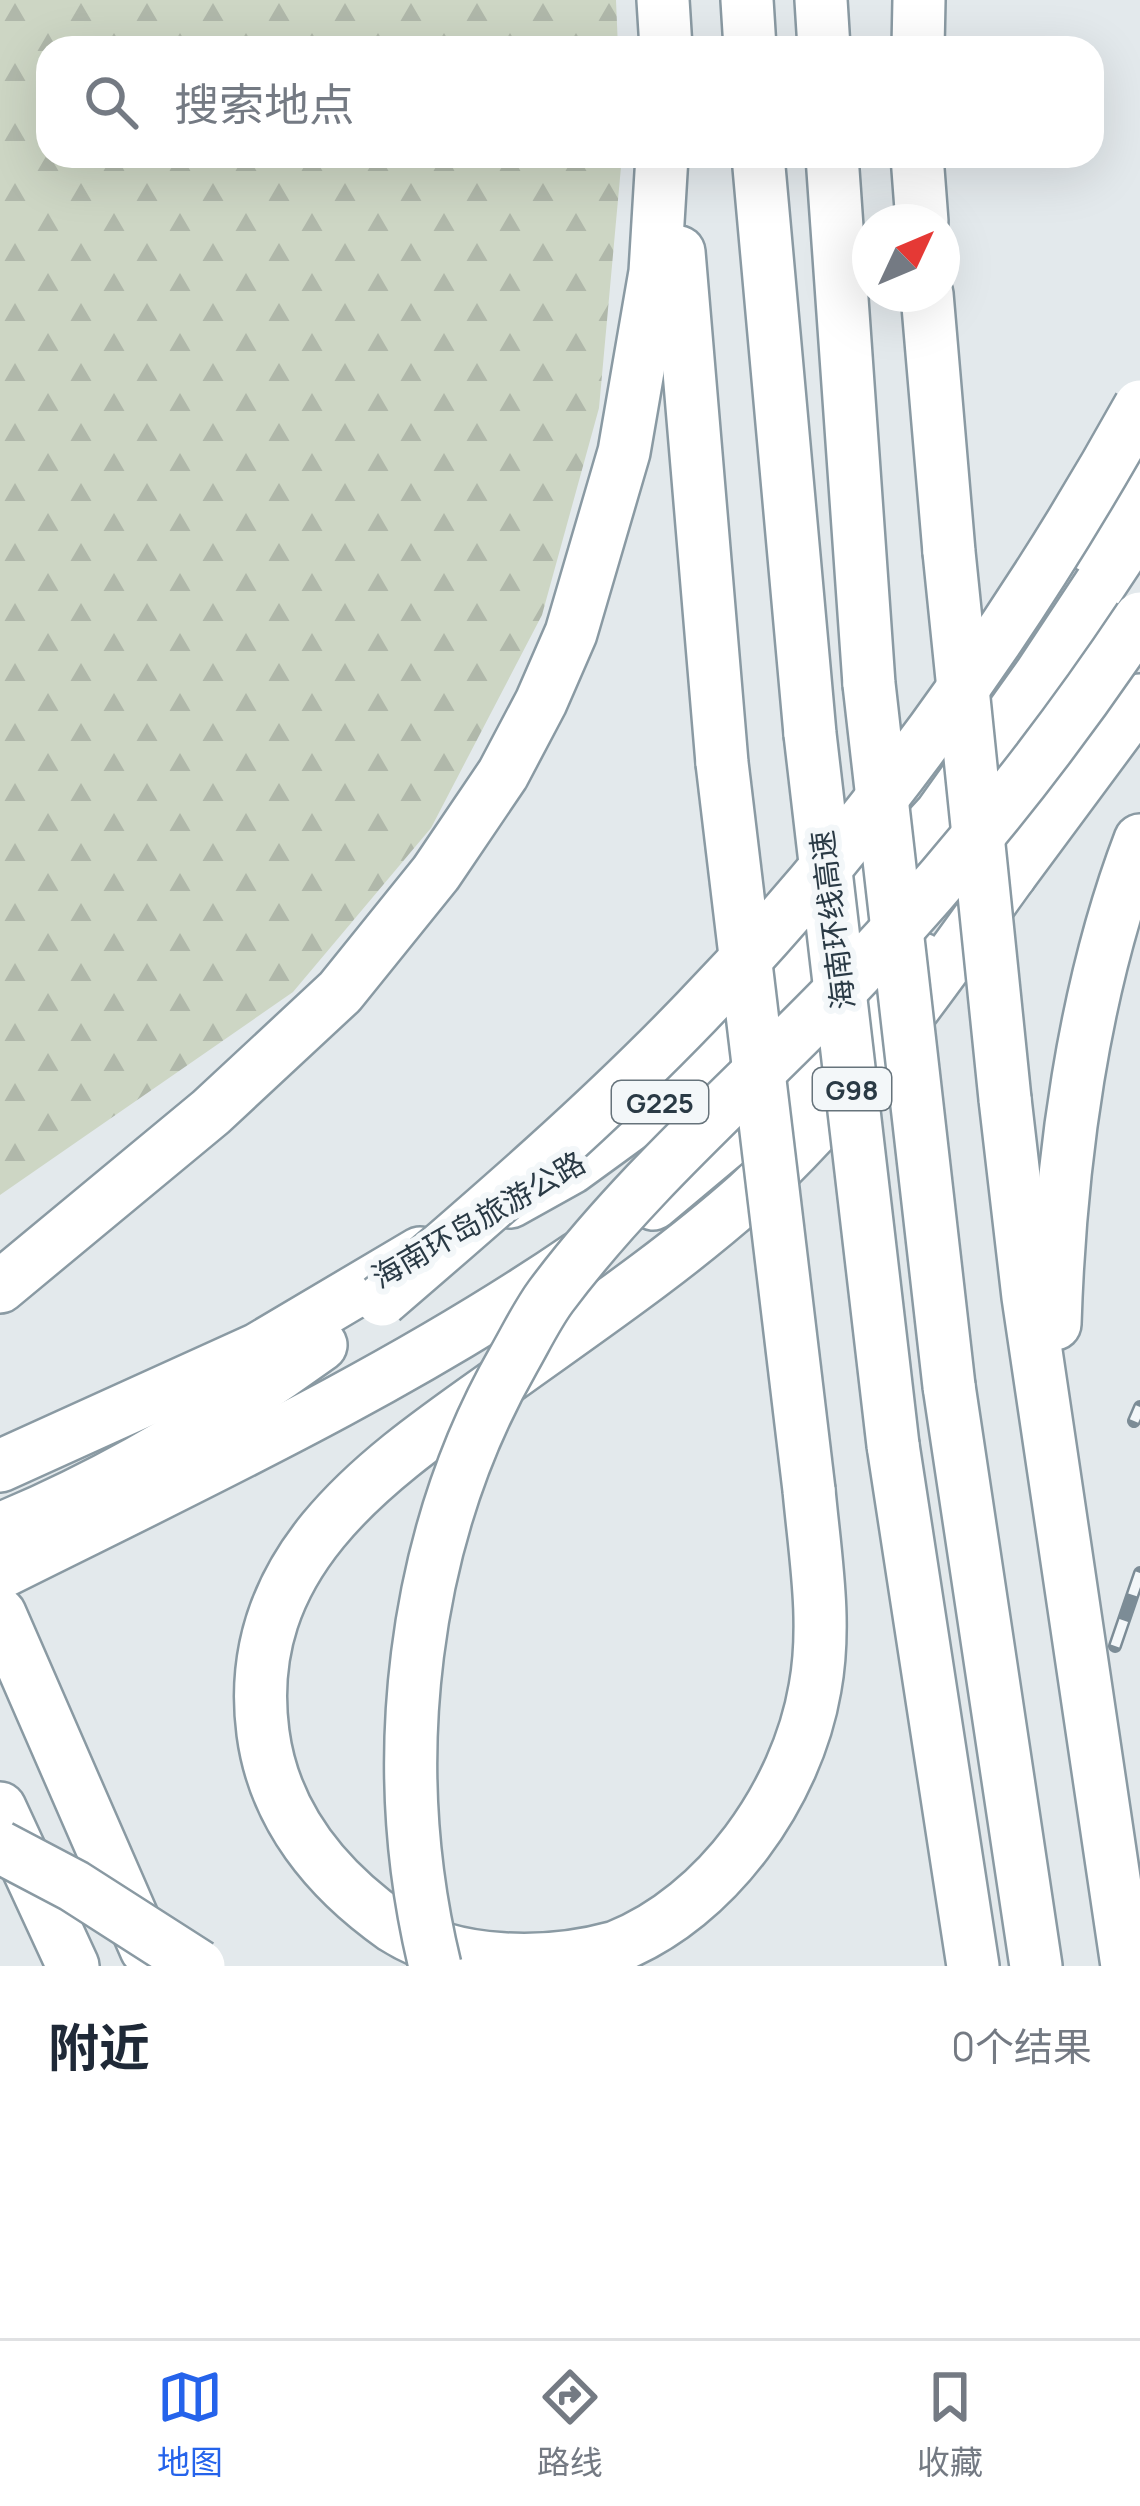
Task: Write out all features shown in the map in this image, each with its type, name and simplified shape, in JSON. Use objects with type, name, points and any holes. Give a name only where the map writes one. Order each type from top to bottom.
[{"type":"highway","points":[[663,0],[665,36]]},
{"type":"highway","points":[[747,0],[749,36]]},
{"type":"highway","points":[[821,0],[823,36]]},
{"type":"highway","points":[[918,36],[919,0]]},
{"type":"highway","points":[[0,1287],[193,1127],[340,992],[387,937],[502,774],[571,633],[624,452],[655,272],[661,168]]},
{"type":"highway","points":[[674,168],[722,763],[771,1170],[809,1490],[820,1623],[815,1690],[795,1753],[769,1806],[737,1858],[696,1901],[613,1949],[511,1964],[467,1959],[406,1935],[328,1874],[278,1792],[265,1750],[259,1703],[262,1660],[288,1580],[318,1533],[412,1446],[605,1307],[746,1196],[771,1170],[880,1057],[1011,874]]},
{"type":"highway","name":"海南环线高速","points":[[759,168],[810,734],[893,1444],[974,1966]]},
{"type":"highway","name":"海南环线高速","points":[[833,168],[869,684],[949,1386],[1036,1966]]},
{"type":"highway","points":[[918,168],[921,204]]},
{"type":"highway","points":[[929,312],[949,551],[1028,1297],[1127,1966]]},
{"type":"highway","points":[[0,1529],[134,1467],[241,1402],[382,1300],[610,1098],[779,921],[919,748],[1058,548],[1140,406]]},
{"type":"highway","points":[[851,912],[1140,472]]},
{"type":"highway","name":"海南环岛旅游公路","points":[[0,1466],[258,1349],[571,1168],[648,1112],[732,1041],[940,815],[1140,524]]},
{"type":"highway","points":[[435,1966],[418,1882],[411,1784],[412,1702],[423,1618],[441,1539],[466,1456],[499,1385],[548,1299],[622,1209],[859,971],[936,884],[1049,748],[1140,618]]},
{"type":"highway","name":"G225","points":[[0,1573],[274,1435],[507,1304],[660,1200],[751,1122],[1011,874],[1140,700]]},
{"type":"highway","points":[[1060,1511],[1054,1347],[1069,1155],[1091,1010],[1108,937],[1140,840]]},
{"type":"highway","points":[[0,1614],[153,1966]]},
{"type":"highway","points":[[0,1808],[74,1966]]},
{"type":"highway","points":[[0,1847],[74,1886],[199,1966]]},
{"type":"green space","points":[[0,0],[616,0],[618,36],[36,36],[36,168],[621,168],[599,408],[542,615],[431,828],[293,992],[0,1195]]},
{"type":"railway","points":[[1134,1421],[1140,1407]]},
{"type":"railway","points":[[1115,1646],[1140,1573]]}]
